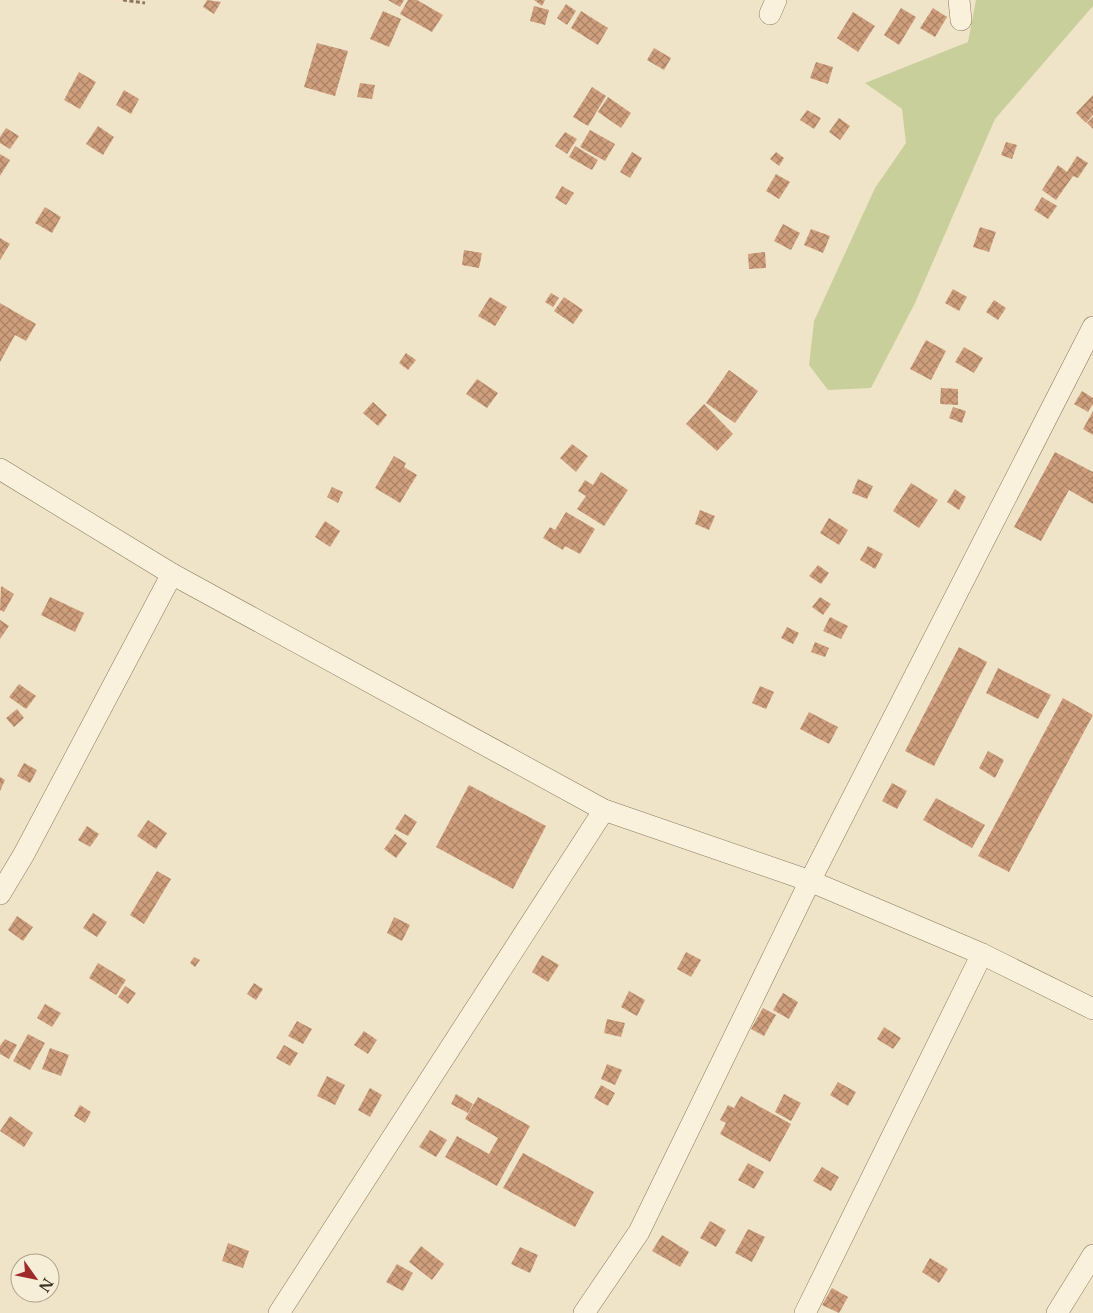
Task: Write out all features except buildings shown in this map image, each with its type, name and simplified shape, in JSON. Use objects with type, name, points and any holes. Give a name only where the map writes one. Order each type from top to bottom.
[{"type":"street","points":[[584,1313],[639,1232],[810,881],[1093,327]]},
{"type":"street","points":[[0,468],[172,574],[604,810],[810,881],[982,954],[1093,1009]]},
{"type":"street","points":[[0,894],[24,854],[172,574]]},
{"type":"street","points":[[279,1313],[604,810]]},
{"type":"street","points":[[805,1313],[982,954]]},
{"type":"street","points":[[1057,1313],[1093,1255]]},
{"type":"path","points":[[123,0],[145,3]]},
{"type":"green space","points":[[976,0],[1093,0],[1093,6],[995,119],[915,303],[871,388],[828,390],[809,365],[814,321],[875,188],[906,143],[902,109],[865,83],[968,42]]}]
